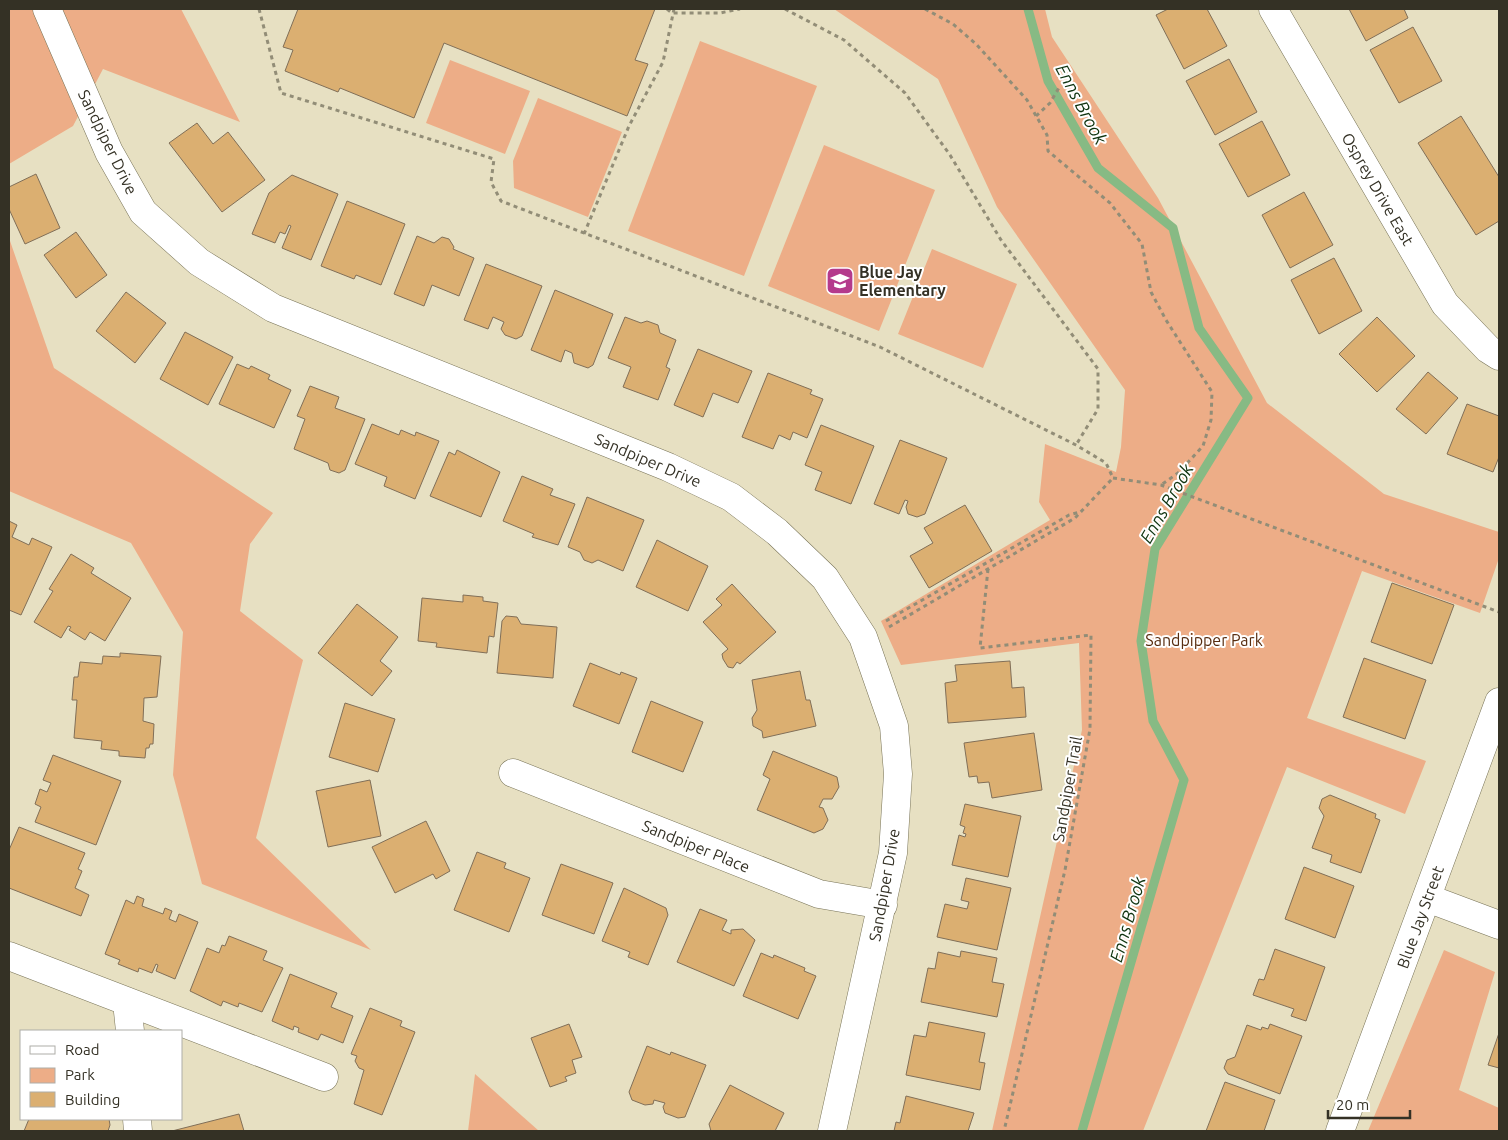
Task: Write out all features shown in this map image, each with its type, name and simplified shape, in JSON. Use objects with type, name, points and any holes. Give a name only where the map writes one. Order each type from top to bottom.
[{"type":"street","name":"Sandpiper Drive","points":[[47,9],[109,152],[143,212],[199,262],[273,308],[668,467],[731,497],[777,532],[825,578],[871,633],[894,726],[898,774],[893,853],[883,906],[832,1131]]},
{"type":"street","name":"Osprey Drive East","points":[[1273,9],[1445,304],[1488,348],[1499,356]]},
{"type":"street","name":"Blue Jay Street","points":[[1340,1131],[1499,702]]},
{"type":"street","name":"Sandpiper Place","points":[[513,774],[819,894],[883,906]]},
{"type":"street","points":[[1426,898],[1499,925]]},
{"type":"street","points":[[9,956],[324,1077]]},
{"type":"street","points":[[127,1002],[130,1030]]},
{"type":"path","points":[[259,9],[281,93],[494,159],[491,182],[501,201],[880,347],[1076,445],[1106,463],[1113,478]]},
{"type":"path","points":[[667,9],[673,11],[720,13],[740,9]]},
{"type":"path","points":[[785,9],[844,40],[904,93],[950,155],[1001,240],[1098,369],[1098,409],[1076,445]]},
{"type":"path","points":[[924,9],[953,24],[976,44],[1027,100],[1047,135],[1048,151],[1110,203],[1142,244],[1151,292],[1166,320],[1212,392],[1211,420],[1203,446],[1178,472],[1161,485]]},
{"type":"path","points":[[584,234],[629,126],[663,62],[673,11]]},
{"type":"path","points":[[1036,116],[1050,103],[1060,86]]},
{"type":"path","points":[[871,633],[888,627],[1075,518],[1113,478]]},
{"type":"path","points":[[1113,478],[1161,485],[1499,612]]},
{"type":"path","points":[[871,633],[885,622],[1068,515],[1081,511]]},
{"type":"path","name":"Sandpiper Trail","points":[[988,569],[980,648],[1090,635],[1090,729],[1065,870],[1004,1131]]},
{"type":"green space","points":[[9,9],[181,9],[240,122],[103,69],[73,126],[9,164]]},
{"type":"green space","name":"Sandpipper Park","points":[[834,9],[1045,9],[1052,37],[1158,198],[1267,403],[1384,494],[1499,532],[1499,558],[1480,613],[1362,571],[1307,718],[1426,761],[1405,814],[1287,767],[1143,1131],[992,1131],[1082,730],[1079,643],[901,665],[881,621],[1050,520],[1039,502],[1045,444],[1116,472],[1121,447],[1125,390],[997,207],[938,79]]},
{"type":"green space","points":[[700,41],[817,86],[744,276],[628,231]]},
{"type":"green space","points":[[450,60],[530,91],[505,154],[426,123]]},
{"type":"green space","points":[[538,98],[622,132],[588,217],[514,188],[513,161]]},
{"type":"green space","points":[[824,145],[935,190],[879,331],[768,286]]},
{"type":"green space","points":[[9,238],[54,368],[273,513],[250,544],[240,611],[303,660],[256,838],[371,950],[202,884],[173,775],[183,632],[131,543],[9,491]]},
{"type":"green space","points":[[932,249],[1017,284],[983,368],[898,334]]},
{"type":"green space","points":[[1444,950],[1495,972],[1459,1090],[1499,1108],[1499,1131],[1368,1131]]},
{"type":"green space","points":[[475,1074],[539,1131],[468,1131]]},
{"type":"building","points":[[298,9],[655,9],[635,60],[648,64],[627,116],[444,43],[414,118],[340,88],[338,92],[285,71],[293,50],[283,47]]},
{"type":"building","points":[[1168,9],[1207,9],[1227,46],[1184,69],[1156,15]]},
{"type":"building","points":[[1349,9],[1404,9],[1408,18],[1366,41]]},
{"type":"building","points":[[1413,27],[1442,81],[1399,103],[1370,50]]},
{"type":"building","points":[[1229,59],[1257,112],[1215,135],[1186,81]]},
{"type":"building","points":[[1461,116],[1499,177],[1499,221],[1476,235],[1418,143]]},
{"type":"building","points":[[1262,121],[1290,175],[1248,197],[1219,144]]},
{"type":"building","points":[[197,123],[213,144],[228,132],[265,180],[222,212],[169,143]]},
{"type":"building","points":[[36,174],[60,228],[25,244],[9,209],[9,187]]},
{"type":"building","points":[[292,175],[338,194],[311,260],[282,248],[291,226],[289,225],[285,234],[280,232],[275,243],[252,234],[269,193]]},
{"type":"building","points":[[1304,192],[1333,245],[1290,268],[1262,215]]},
{"type":"building","points":[[347,201],[405,224],[381,285],[356,275],[354,279],[321,266]]},
{"type":"building","points":[[76,232],[107,275],[76,298],[44,255]]},
{"type":"building","points":[[417,236],[434,243],[442,237],[449,239],[454,247],[453,249],[474,258],[459,296],[432,285],[424,306],[394,294]]},
{"type":"building","points":[[1334,258],[1362,311],[1319,334],[1291,280]]},
{"type":"building","points":[[486,264],[542,286],[522,336],[516,339],[505,335],[501,329],[504,322],[493,317],[488,329],[464,320]]},
{"type":"building","points":[[555,290],[613,314],[593,365],[588,368],[574,363],[572,353],[565,350],[561,362],[531,350]]},
{"type":"building","points":[[126,292],[166,323],[135,363],[96,331]]},
{"type":"building","points":[[625,317],[641,323],[647,321],[658,325],[660,333],[676,340],[666,367],[670,369],[658,400],[623,387],[631,367],[608,358]]},
{"type":"building","points":[[1377,317],[1415,356],[1377,392],[1339,354]]},
{"type":"building","points":[[185,332],[233,357],[208,405],[160,379]]},
{"type":"building","points":[[698,349],[752,371],[738,403],[713,393],[703,417],[674,405]]},
{"type":"building","points":[[237,364],[249,369],[251,366],[270,375],[268,379],[291,390],[274,428],[219,404]]},
{"type":"building","points":[[1428,372],[1458,398],[1426,434],[1396,409]]},
{"type":"building","points":[[768,373],[812,390],[810,394],[823,399],[807,438],[793,432],[790,440],[779,435],[773,449],[742,437]]},
{"type":"building","points":[[310,386],[339,397],[335,408],[365,419],[345,470],[339,473],[330,470],[328,463],[294,449],[305,419],[297,416]]},
{"type":"building","points":[[1467,404],[1499,416],[1499,457],[1493,472],[1447,454]]},
{"type":"building","points":[[372,424],[399,435],[401,430],[415,436],[416,432],[439,441],[415,499],[384,486],[387,477],[355,464]]},
{"type":"building","points":[[821,425],[874,446],[851,504],[815,490],[822,472],[805,465]]},
{"type":"building","points":[[900,440],[947,458],[925,514],[917,517],[908,514],[906,507],[908,501],[905,500],[899,514],[874,504]]},
{"type":"building","points":[[457,450],[500,472],[481,517],[430,496],[449,452],[455,455]]},
{"type":"building","points":[[522,476],[553,489],[550,495],[575,504],[558,545],[532,537],[534,534],[503,521]]},
{"type":"building","points":[[587,497],[644,520],[623,571],[598,560],[592,563],[584,560],[580,552],[568,547]]},
{"type":"building","points":[[965,505],[992,551],[929,588],[910,556],[933,543],[924,528]]},
{"type":"building","points":[[9,521],[17,525],[12,537],[29,545],[32,538],[52,547],[21,615],[9,610]]},
{"type":"building","points":[[657,540],[708,566],[688,611],[636,587]]},
{"type":"building","points":[[71,554],[94,568],[91,573],[131,598],[105,641],[90,632],[85,640],[69,630],[71,627],[68,626],[61,638],[34,622],[53,591],[49,589]]},
{"type":"building","points":[[1392,583],[1454,605],[1432,664],[1371,642]]},
{"type":"building","points":[[732,584],[776,632],[740,664],[737,662],[733,668],[728,667],[723,659],[722,654],[728,649],[703,622],[722,605],[716,599]]},
{"type":"building","points":[[463,595],[483,597],[483,601],[498,603],[494,637],[489,636],[487,653],[436,647],[437,643],[418,641],[422,598],[463,602]]},
{"type":"building","points":[[357,604],[398,637],[380,661],[392,671],[372,696],[318,653]]},
{"type":"building","points":[[506,616],[517,617],[521,624],[557,627],[553,678],[497,673],[502,621]]},
{"type":"building","points":[[120,653],[161,656],[157,697],[144,698],[143,721],[154,724],[153,744],[146,748],[145,758],[119,756],[119,751],[101,749],[102,741],[74,738],[77,700],[72,700],[74,677],[78,677],[80,662],[102,664],[103,656],[120,657]]},
{"type":"building","points":[[1364,658],[1426,680],[1405,739],[1343,717]]},
{"type":"building","points":[[1010,661],[1012,688],[1024,687],[1026,717],[948,723],[945,683],[957,681],[955,665]]},
{"type":"building","points":[[590,663],[620,675],[621,672],[637,678],[619,724],[573,706]]},
{"type":"building","points":[[800,671],[806,700],[810,700],[816,726],[763,738],[762,731],[753,726],[752,718],[757,710],[752,680]]},
{"type":"building","points":[[651,701],[703,722],[683,772],[632,752]]},
{"type":"building","points":[[345,703],[395,719],[378,772],[329,757]]},
{"type":"building","points":[[1034,733],[1042,790],[992,798],[989,782],[978,783],[977,776],[969,777],[964,743]]},
{"type":"building","points":[[773,751],[837,777],[839,787],[832,799],[823,799],[819,807],[823,808],[828,820],[823,829],[814,833],[757,810],[770,779],[763,775]]},
{"type":"building","points":[[53,755],[121,781],[96,845],[35,822],[41,807],[35,804],[40,789],[47,792],[51,783],[43,780]]},
{"type":"building","points":[[370,780],[381,836],[328,847],[316,791]]},
{"type":"building","points":[[1330,795],[1376,814],[1375,818],[1380,820],[1361,873],[1330,862],[1332,855],[1312,848],[1324,816],[1319,808],[1322,799]]},
{"type":"building","points":[[965,804],[1021,816],[1008,877],[952,865],[959,835],[965,837],[966,834],[963,833],[965,827],[960,825]]},
{"type":"building","points":[[426,821],[450,871],[436,879],[433,874],[395,893],[372,847]]},
{"type":"building","points":[[19,827],[85,853],[78,869],[82,871],[75,888],[89,895],[81,916],[9,888],[9,850]]},
{"type":"building","points":[[477,852],[506,863],[504,868],[530,878],[509,932],[454,910]]},
{"type":"building","points":[[561,864],[613,883],[594,934],[542,915]]},
{"type":"building","points":[[1304,867],[1354,886],[1335,938],[1285,919]]},
{"type":"building","points":[[966,878],[1011,888],[997,950],[937,937],[945,904],[967,909],[969,902],[961,900]]},
{"type":"building","points":[[624,888],[666,908],[668,915],[648,965],[628,957],[630,952],[602,941]]},
{"type":"building","points":[[137,896],[144,899],[142,906],[163,914],[165,908],[172,911],[169,919],[176,922],[179,914],[198,922],[175,979],[156,971],[158,965],[156,964],[152,973],[139,968],[138,972],[118,964],[120,960],[105,954],[126,900],[134,904]]},
{"type":"building","points":[[700,909],[727,920],[722,930],[731,934],[731,930],[743,929],[755,940],[734,986],[677,962]]},
{"type":"building","points":[[229,936],[267,951],[263,960],[283,968],[262,1012],[239,1003],[238,1007],[223,1001],[221,1006],[190,991],[207,948],[219,953],[222,945],[225,946]]},
{"type":"building","points":[[1275,949],[1325,967],[1306,1021],[1291,1016],[1294,1009],[1253,995],[1259,979],[1264,980]]},
{"type":"building","points":[[961,951],[997,958],[992,982],[1004,984],[997,1017],[921,1002],[928,968],[935,969],[938,952],[960,957]]},
{"type":"building","points":[[761,953],[773,958],[774,955],[805,968],[804,971],[816,976],[798,1019],[743,996]]},
{"type":"building","points":[[290,974],[337,993],[331,1007],[353,1016],[343,1043],[321,1034],[318,1040],[298,1032],[299,1028],[294,1026],[293,1030],[272,1021]]},
{"type":"building","points":[[370,1008],[402,1021],[400,1026],[415,1032],[382,1115],[354,1104],[364,1070],[359,1068],[355,1061],[357,1056],[351,1054]]},
{"type":"building","points":[[929,1022],[985,1033],[979,1062],[985,1063],[980,1090],[906,1075],[914,1035],[926,1037]]},
{"type":"building","points":[[569,1024],[582,1057],[572,1060],[576,1073],[565,1077],[567,1081],[550,1087],[531,1038]]},
{"type":"building","points":[[1270,1024],[1302,1036],[1280,1094],[1228,1074],[1224,1068],[1227,1060],[1235,1057],[1247,1025],[1261,1030],[1262,1027],[1268,1029]]},
{"type":"building","points":[[1499,1033],[1499,1068],[1488,1065]]},
{"type":"building","points":[[647,1046],[670,1055],[671,1052],[706,1065],[685,1117],[678,1118],[665,1113],[663,1107],[665,1103],[654,1100],[653,1104],[645,1105],[632,1100],[629,1092]]},
{"type":"building","points":[[1225,1082],[1275,1100],[1264,1131],[1206,1131]]},
{"type":"building","points":[[730,1085],[784,1113],[775,1131],[711,1131],[709,1124]]},
{"type":"building","points":[[906,1096],[974,1113],[968,1131],[894,1131],[896,1122],[900,1123]]},
{"type":"building","points":[[239,1114],[244,1131],[172,1131]]},
{"type":"building","points":[[29,1120],[109,1120],[110,1125],[108,1131],[24,1131]]},
{"type":"waterway","name":"Enns Brook","points":[[1028,9],[1048,81],[1098,168],[1173,228],[1199,328],[1248,398],[1155,549],[1141,641],[1153,721],[1184,780],[1082,1131]]},
{"type":"place","name":"Blue Jay Elementary","points":[[840,281]]}]
